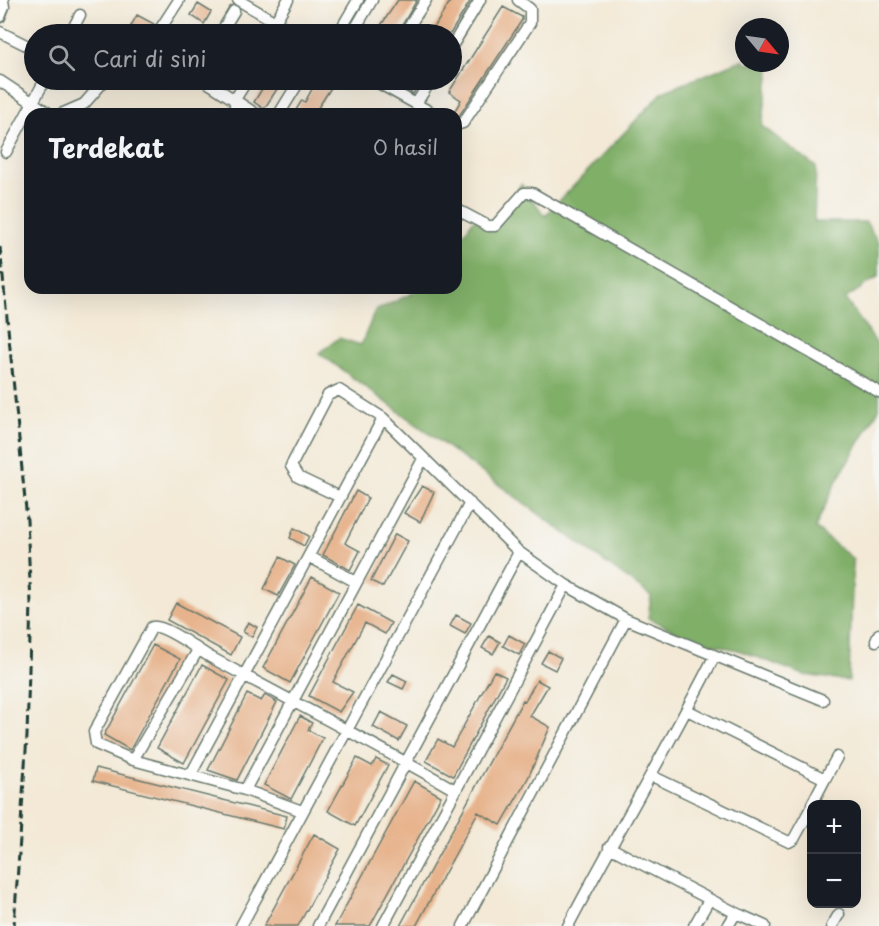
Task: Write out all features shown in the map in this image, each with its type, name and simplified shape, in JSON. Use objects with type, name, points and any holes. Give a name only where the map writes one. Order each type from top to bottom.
[{"type":"street","points":[[0,17],[4,8],[3,0]]},
{"type":"street","points":[[163,24],[179,0]]},
{"type":"street","points":[[238,0],[278,24]]},
{"type":"street","points":[[275,22],[288,0]]},
{"type":"street","points":[[344,24],[358,0]]},
{"type":"street","points":[[358,24],[372,0]]},
{"type":"street","points":[[410,24],[426,0]]},
{"type":"street","points":[[462,30],[480,0]]},
{"type":"street","points":[[462,123],[530,23],[530,9],[518,0]]},
{"type":"street","points":[[226,24],[234,11]]},
{"type":"street","points":[[75,24],[80,15]]},
{"type":"street","points":[[0,32],[24,44]]},
{"type":"street","points":[[0,81],[42,108]]},
{"type":"street","points":[[29,108],[39,90]]},
{"type":"street","points":[[84,108],[97,90]]},
{"type":"street","points":[[218,90],[246,108]]},
{"type":"street","points":[[233,108],[242,90]]},
{"type":"street","points":[[283,108],[294,90]]},
{"type":"street","points":[[392,90],[423,108]]},
{"type":"street","points":[[416,104],[425,90]]},
{"type":"street","points":[[6,152],[24,118]]},
{"type":"street","points":[[462,212],[488,226],[495,226],[524,193],[532,193],[879,392]]},
{"type":"street","points":[[340,497],[298,477],[291,470],[291,462],[328,395],[339,390],[383,418],[519,552],[566,585],[626,619],[714,657],[771,676],[823,700]]},
{"type":"street","points":[[191,774],[383,418]]},
{"type":"street","points":[[245,790],[423,459]]},
{"type":"street","points":[[241,926],[470,503]]},
{"type":"street","points":[[318,926],[519,552]]},
{"type":"street","points":[[310,556],[356,582]]},
{"type":"street","points":[[383,926],[566,585]]},
{"type":"street","points":[[463,926],[626,619]]},
{"type":"street","points":[[302,811],[245,790],[133,760],[96,744],[94,732],[149,631],[157,626],[163,628],[198,650],[294,700],[455,790]]},
{"type":"street","points":[[133,760],[198,650]]},
{"type":"street","points":[[568,926],[609,847],[652,776],[714,657]]},
{"type":"street","points":[[687,710],[825,778]]},
{"type":"street","points":[[814,800],[837,757]]},
{"type":"street","points":[[652,776],[789,842],[794,839],[807,814]]},
{"type":"street","points":[[609,847],[709,900],[765,926]]},
{"type":"street","points":[[694,926],[709,900]]},
{"type":"street","points":[[728,926],[736,913]]},
{"type":"street","points":[[832,926],[839,914]]},
{"type":"green space","points":[[735,63],[735,72],[770,72],[762,126],[816,167],[814,222],[866,222],[879,244],[879,276],[845,299],[879,347],[879,409],[836,482],[815,528],[853,559],[849,681],[804,675],[738,650],[693,640],[648,618],[651,596],[319,353],[339,338],[361,345],[375,311],[411,294],[462,294],[462,236],[474,219],[494,224],[521,184],[545,216],[663,92]]},
{"type":"building","points":[[398,0],[417,0],[403,24],[382,24]]},
{"type":"building","points":[[451,0],[471,0],[456,24],[436,24]]},
{"type":"building","points":[[198,4],[211,12],[204,24],[191,15]]},
{"type":"building","points":[[503,7],[522,17],[462,111],[462,108],[456,108],[461,100],[449,92],[462,90],[462,72]]},
{"type":"building","points":[[137,15],[154,24],[132,24]]},
{"type":"building","points":[[261,90],[276,90],[265,108],[254,102]]},
{"type":"building","points":[[312,90],[330,90],[318,108],[297,108],[302,100],[305,102]]},
{"type":"building","points":[[422,486],[434,492],[420,522],[404,513]]},
{"type":"building","points":[[356,491],[368,498],[345,543],[360,551],[350,570],[323,555]]},
{"type":"building","points":[[294,528],[309,536],[304,546],[290,538]]},
{"type":"building","points":[[395,534],[408,541],[383,587],[371,581]]},
{"type":"building","points":[[280,557],[295,565],[278,596],[264,589]]},
{"type":"building","points":[[312,577],[339,592],[290,683],[263,668]]},
{"type":"building","points":[[176,603],[240,637],[231,655],[167,620]]},
{"type":"building","points":[[358,605],[391,623],[385,634],[365,623],[333,682],[353,692],[339,712],[309,696]]},
{"type":"building","points":[[456,615],[471,623],[465,634],[450,626]]},
{"type":"building","points":[[248,622],[257,627],[252,637],[243,632]]},
{"type":"building","points":[[509,635],[525,644],[519,655],[503,646]]},
{"type":"building","points":[[489,636],[500,642],[493,654],[482,648]]},
{"type":"building","points":[[153,645],[180,659],[130,750],[104,735]]},
{"type":"building","points":[[548,651],[561,658],[555,670],[541,663]]},
{"type":"building","points":[[202,665],[229,680],[184,763],[157,748]]},
{"type":"building","points":[[494,671],[506,677],[453,776],[426,761],[438,739],[452,747]]},
{"type":"building","points":[[393,674],[407,681],[403,689],[388,682]]},
{"type":"building","points":[[537,680],[548,686],[530,716],[550,727],[528,778],[501,825],[478,812],[416,926],[400,926],[523,700],[525,701]]},
{"type":"building","points":[[247,694],[261,701],[265,695],[277,702],[237,780],[208,770]]},
{"type":"building","points":[[381,712],[407,726],[399,741],[373,727]]},
{"type":"building","points":[[300,716],[312,723],[308,730],[323,738],[291,799],[264,785]]},
{"type":"building","points":[[357,758],[372,766],[376,759],[388,765],[355,826],[328,811]]},
{"type":"building","points":[[96,768],[287,816],[284,829],[93,781]]},
{"type":"building","points":[[414,781],[441,796],[370,926],[335,926]]},
{"type":"building","points":[[314,834],[340,849],[298,926],[264,926]]},
{"type":"railway","points":[[0,247],[27,520],[31,603],[27,736],[14,926]]}]
